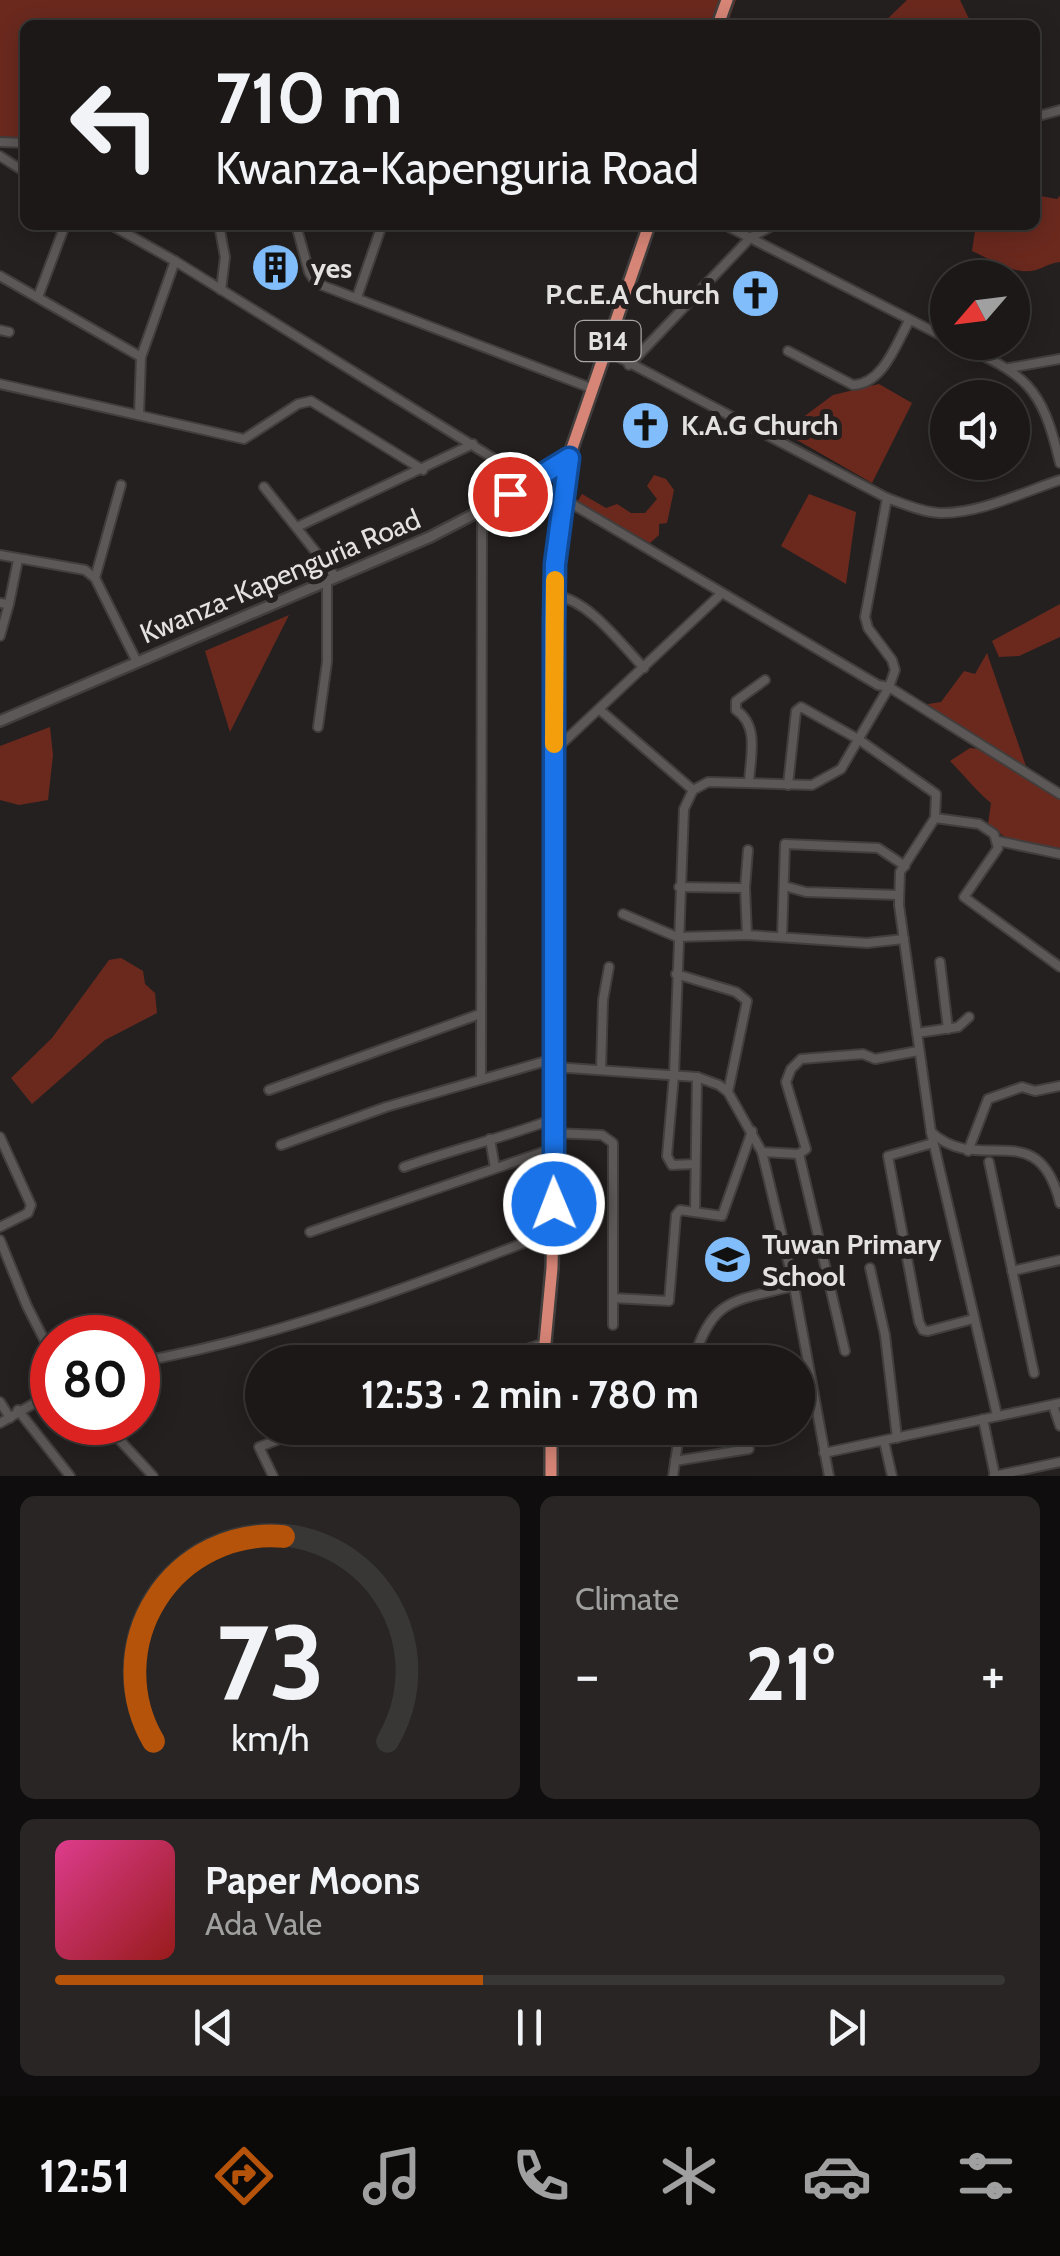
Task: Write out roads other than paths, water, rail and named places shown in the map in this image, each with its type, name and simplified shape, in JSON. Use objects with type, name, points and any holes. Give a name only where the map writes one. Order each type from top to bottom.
[{"type":"highway","name":"B14","points":[[545,1343],[553,1232],[555,595],[562,498],[569,458],[590,388],[647,230]]},
{"type":"highway","points":[[551,1445],[551,1476]]},
{"type":"street","points":[[38,297],[64,230]]},
{"type":"street","points":[[121,230],[530,481]]},
{"type":"street","points":[[220,230],[226,257],[220,290]]},
{"type":"street","points":[[297,230],[312,279],[590,388]]},
{"type":"street","points":[[357,296],[380,230]]},
{"type":"street","points":[[736,230],[930,331]]},
{"type":"street","points":[[629,365],[750,236],[763,230]]},
{"type":"street","points":[[139,415],[141,357],[175,261]]},
{"type":"street","points":[[0,276],[141,357]]},
{"type":"street","points":[[788,352],[860,385],[869,382],[888,361],[909,321]]},
{"type":"street","points":[[605,350],[887,498],[934,512],[962,512],[1060,480]]},
{"type":"street","points":[[1009,368],[1060,359]]},
{"type":"street","points":[[992,360],[1034,389],[1053,434],[1060,463]]},
{"type":"street","points":[[0,384],[244,439],[298,404],[311,401],[423,470]]},
{"type":"street","points":[[297,527],[473,444]]},
{"type":"street","name":"Kwanza-Kapenguria Road","points":[[0,721],[430,537],[569,458]]},
{"type":"street","points":[[95,578],[121,485]]},
{"type":"street","points":[[264,487],[331,578],[327,662],[318,727]]},
{"type":"street","points":[[562,498],[634,537],[878,685],[889,687],[1060,794]]},
{"type":"street","points":[[695,1164],[672,1166],[667,1156],[674,1075],[682,815],[693,790],[708,782],[812,786],[833,776],[858,739],[895,670],[864,617],[887,498]]},
{"type":"street","points":[[481,1077],[482,510]]},
{"type":"street","points":[[0,555],[85,570],[95,578],[137,662]]},
{"type":"street","points":[[0,636],[4,604],[18,560]]},
{"type":"street","points":[[554,752],[722,593]]},
{"type":"street","points":[[555,595],[569,598],[598,621],[644,668]]},
{"type":"street","points":[[749,783],[751,730],[745,716],[736,710],[736,702],[765,680]]},
{"type":"street","points":[[788,785],[798,708],[805,708],[933,789],[938,800],[935,818],[899,880],[899,895],[930,1132],[997,1415]]},
{"type":"street","points":[[600,710],[693,790]]},
{"type":"street","points":[[935,818],[990,829],[998,848],[964,896],[1060,967]]},
{"type":"street","points":[[998,841],[1060,854]]},
{"type":"street","points":[[782,937],[785,844],[878,848],[905,866]]},
{"type":"street","points":[[746,935],[748,850]]},
{"type":"street","points":[[784,886],[806,892],[899,895]]},
{"type":"street","points":[[679,887],[745,888]]},
{"type":"street","points":[[623,914],[677,938],[746,935],[867,943],[904,939]]},
{"type":"street","points":[[940,962],[948,1029]]},
{"type":"street","points":[[601,1070],[603,1000],[610,968]]},
{"type":"street","points":[[676,974],[736,992],[747,1001],[728,1092]]},
{"type":"street","points":[[269,1090],[480,1014]]},
{"type":"street","points":[[917,1033],[948,1029],[963,1024],[968,1017]]},
{"type":"street","points":[[762,1152],[798,1154],[806,1150],[786,1082],[801,1059],[863,1054],[874,1059],[918,1051]]},
{"type":"street","points":[[281,1144],[481,1077],[553,1063],[696,1077],[719,1085],[728,1092],[762,1152],[794,1286],[829,1476]]},
{"type":"street","points":[[695,1211],[696,1077]]},
{"type":"street","points":[[968,1151],[988,1099],[1019,1088],[1035,1091],[1060,1086]]},
{"type":"street","points":[[404,1167],[490,1140],[553,1126],[602,1135],[613,1143],[613,1325]]},
{"type":"street","points":[[613,1298],[669,1301],[674,1220],[680,1210],[722,1216],[752,1131]]},
{"type":"street","points":[[930,1132],[952,1148],[1015,1149],[1036,1159],[1056,1179],[1060,1202]]},
{"type":"street","points":[[0,1137],[31,1205],[28,1212],[0,1227]]},
{"type":"street","points":[[490,1140],[496,1168]]},
{"type":"street","points":[[933,1143],[888,1156],[919,1322],[922,1330],[928,1331],[974,1319]]},
{"type":"street","points":[[310,1232],[552,1149]]},
{"type":"street","points":[[798,1154],[846,1351]]},
{"type":"street","points":[[989,1162],[1034,1374]]},
{"type":"street","points":[[160,1358],[204,1350],[416,1284],[553,1232]]},
{"type":"street","points":[[0,1240],[32,1315]]},
{"type":"street","points":[[1012,1271],[1060,1260]]},
{"type":"street","points":[[870,1268],[885,1335],[897,1438]]},
{"type":"street","points":[[699,1345],[720,1308],[794,1286]]},
{"type":"street","points":[[539,1345],[545,1343]]},
{"type":"street","points":[[0,1402],[10,1418]]},
{"type":"street","points":[[0,1423],[30,1404]]},
{"type":"street","points":[[824,1453],[1057,1404],[1060,1426]]},
{"type":"street","points":[[18,1410],[70,1476]]},
{"type":"street","points":[[983,1419],[995,1476],[1060,1462]]},
{"type":"street","points":[[884,1441],[892,1476]]},
{"type":"street","points":[[124,1445],[153,1476]]},
{"type":"street","points":[[266,1445],[259,1448],[273,1476]]},
{"type":"street","points":[[673,1476],[677,1445]]},
{"type":"street","points":[[675,1461],[749,1449]]},
{"type":"place","name":"yes","points":[[276,268]]},
{"type":"place","name":"P.C.E.A Church","points":[[755,294]]},
{"type":"place","name":"K.A.G Church","points":[[646,425]]},
{"type":"place","name":"Tuwan Primary School","points":[[727,1260]]}]
